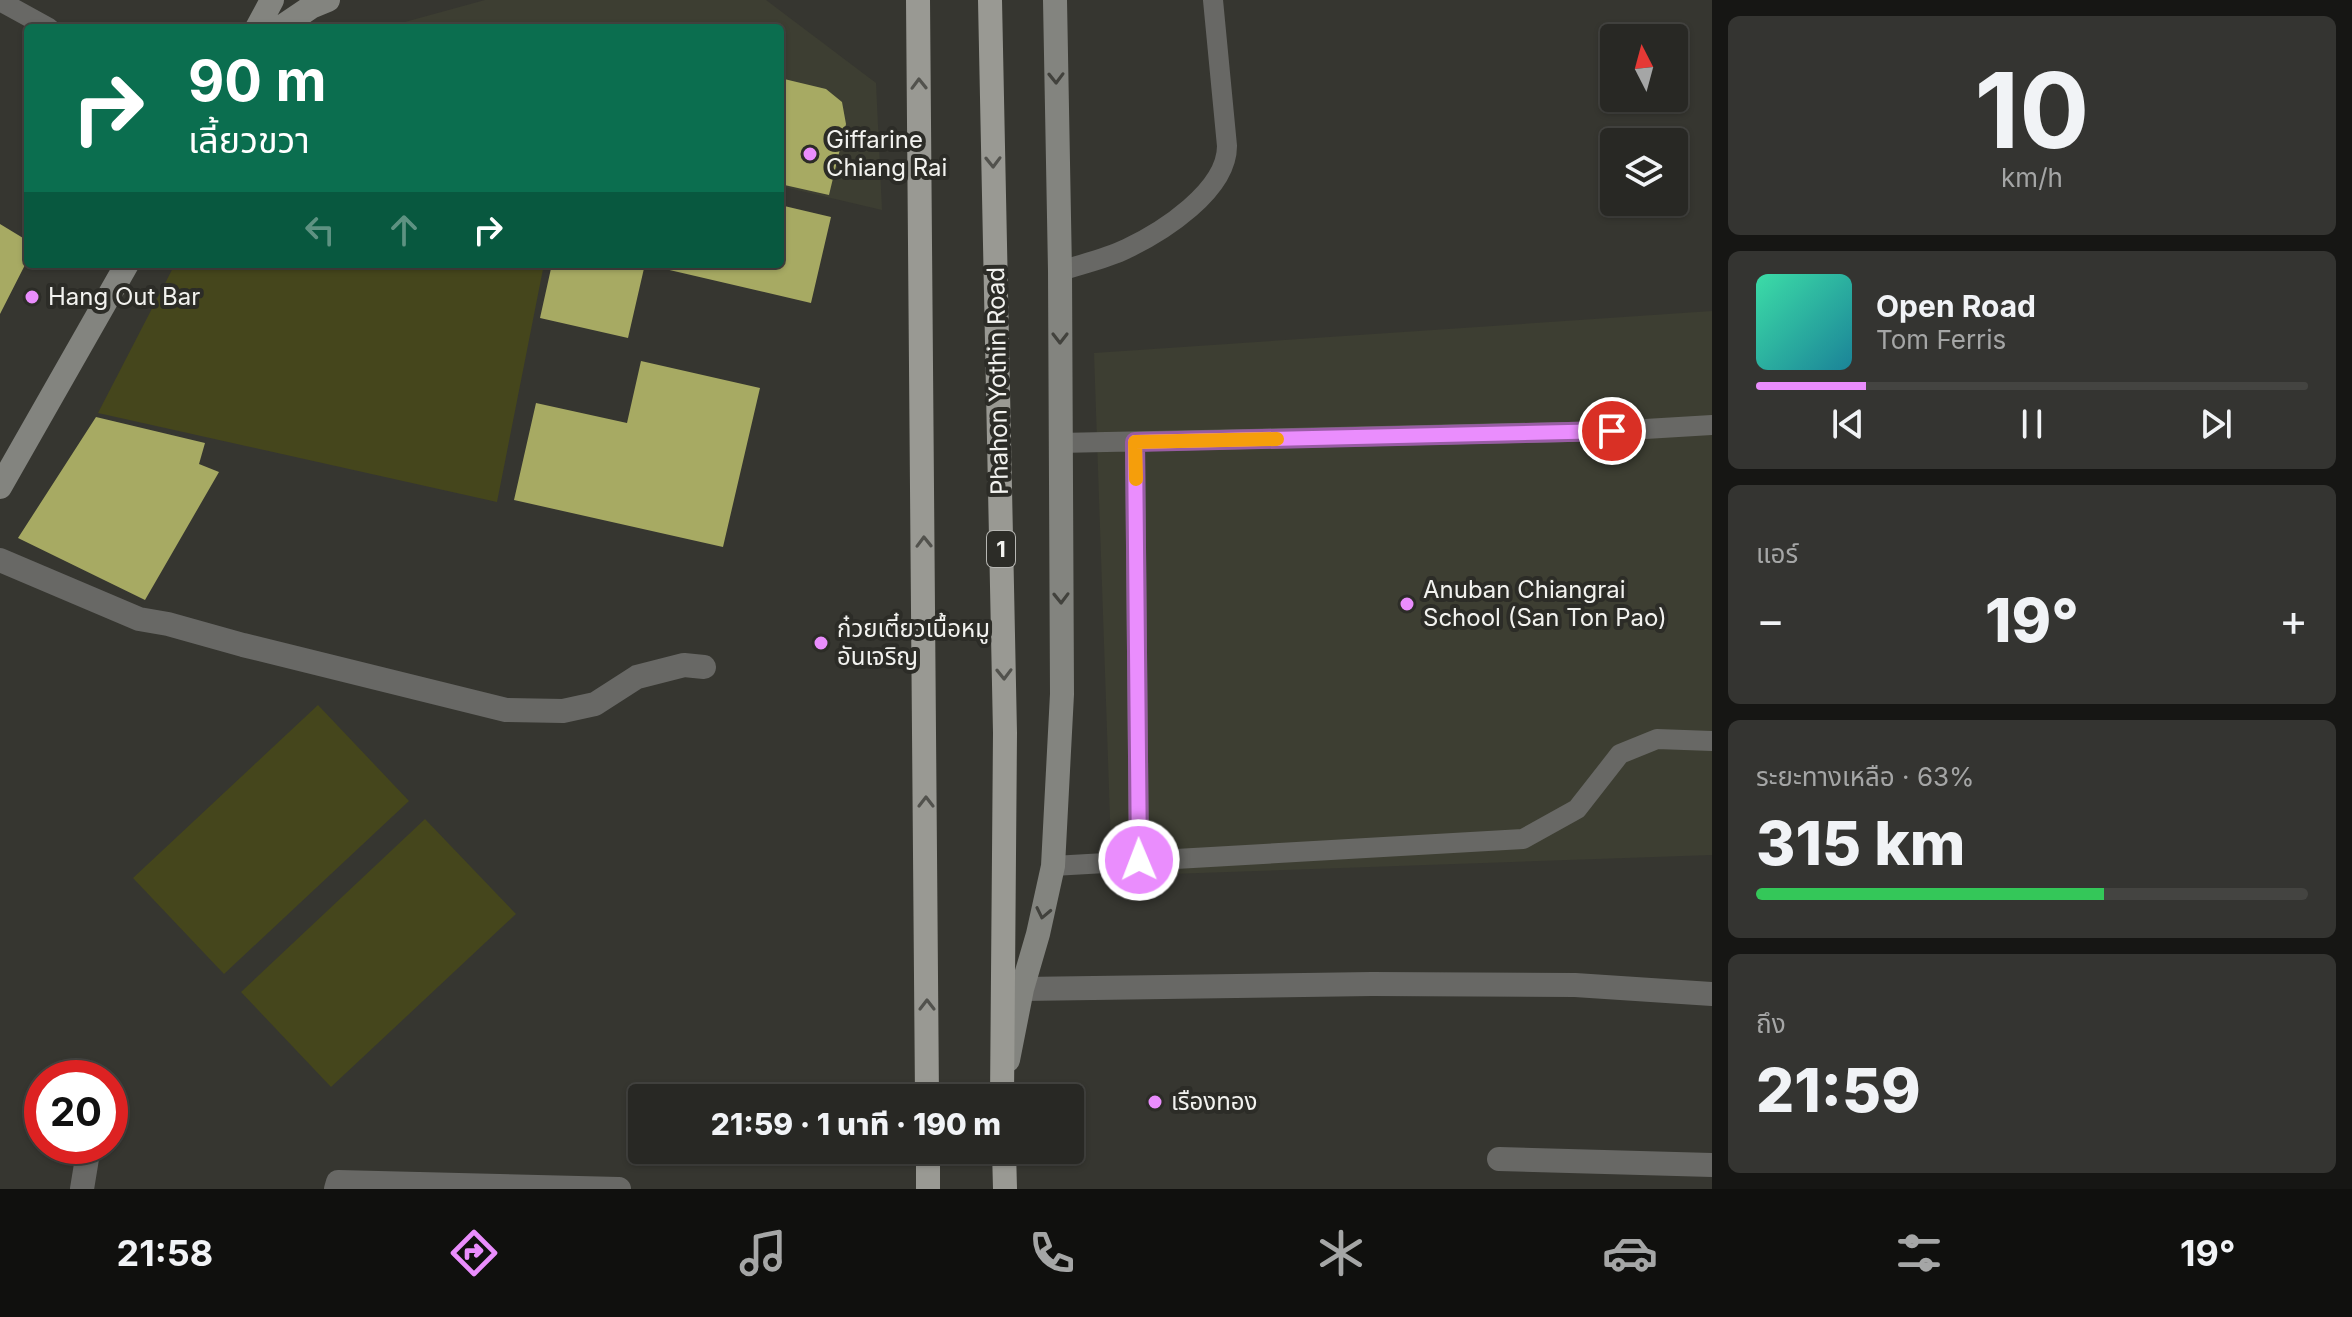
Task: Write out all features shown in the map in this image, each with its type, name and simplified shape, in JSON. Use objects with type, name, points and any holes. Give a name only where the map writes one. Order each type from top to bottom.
[{"type":"main road","points":[[259,24],[272,0]]},
{"type":"main road","points":[[286,24],[328,0]]},
{"type":"main road","points":[[918,0],[927,1084]]},
{"type":"main road","name":"Phahon Yothin Road","points":[[990,0],[1005,733],[1002,1084]]},
{"type":"main road","points":[[1004,1084],[1022,989],[1053,866],[1062,694],[1055,0]]},
{"type":"main road","points":[[0,487],[125,268]]},
{"type":"main road","points":[[928,1164],[928,1189]]},
{"type":"main road","points":[[1004,1164],[1005,1189]]},
{"type":"street","points":[[0,560],[139,619],[506,710],[563,711],[595,704],[637,677],[684,665],[704,667]]},
{"type":"street","points":[[1022,989],[1372,984],[1575,985],[1712,994]]},
{"type":"street","points":[[1499,1159],[1712,1165]]},
{"type":"street","points":[[82,1189],[86,1164]]},
{"type":"street","points":[[336,1189],[338,1182],[440,1187],[619,1189]]},
{"type":"lane","points":[[1060,271],[1124,250],[1184,215],[1216,178],[1227,155],[1227,146],[1213,0]]},
{"type":"lane","points":[[0,1],[42,24]]},
{"type":"lane","points":[[1059,443],[1612,431],[1712,425]]},
{"type":"lane","points":[[1135,442],[1139,860]]},
{"type":"lane","points":[[1053,866],[1523,839],[1577,809],[1620,754],[1657,739],[1712,741]]},
{"type":"shaded area","points":[[485,0],[766,0],[876,83],[882,210],[784,187],[784,24],[398,24]]},
{"type":"shaded area","points":[[173,268],[543,268],[497,502],[98,413]]},
{"type":"shaded area","name":"Anuban Chiangrai School (San Ton Pao)","points":[[1712,311],[1712,855],[1112,876],[1094,353]]},
{"type":"shaded area","points":[[318,705],[409,801],[224,974],[133,878]]},
{"type":"shaded area","points":[[425,819],[516,914],[331,1087],[241,992]]},
{"type":"building","name":"Giffarine Chiang Rai","points":[[784,79],[826,89],[842,102],[846,124],[829,195],[784,185]]},
{"type":"building","points":[[784,206],[831,217],[811,303],[661,268],[784,268]]},
{"type":"building","points":[[0,224],[24,239],[24,267],[0,314]]},
{"type":"building","points":[[551,268],[644,268],[628,338],[540,318]]},
{"type":"building","points":[[641,361],[760,388],[723,547],[514,500],[536,403],[627,423]]},
{"type":"building","points":[[96,417],[205,443],[199,464],[219,472],[145,600],[18,538]]},
{"type":"slow traffic","points":[[1136,479],[1135,442],[1277,439]]},
{"type":"place","name":"Giffarine Chiang Rai","points":[[810,154]]},
{"type":"place","name":"Hang Out Bar","points":[[32,297]]},
{"type":"place","name":"Anuban Chiangrai School (San Ton Pao)","points":[[1407,604]]},
{"type":"place","name":"ก๋วยเตี๋ยวเนื้อหมู อันเจริญ","points":[[821,643]]},
{"type":"place","name":"เรืองทอง","points":[[1155,1102]]},
{"type":"route","points":[[1139,860],[1135,442],[1612,431]]}]
